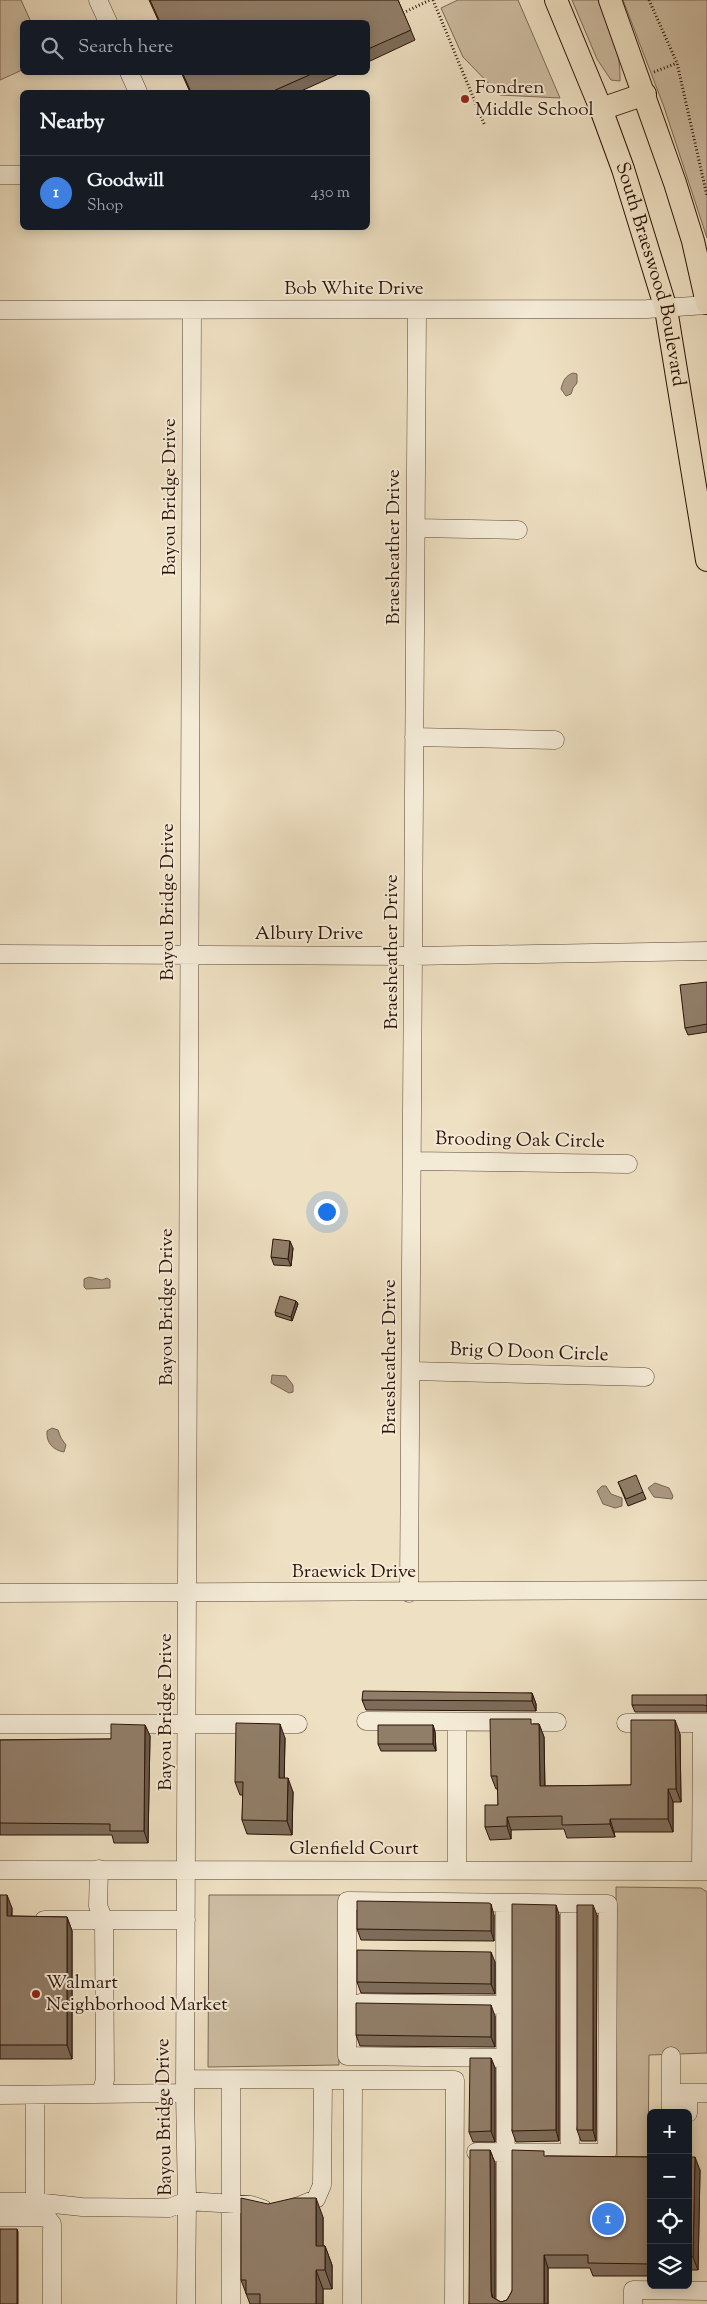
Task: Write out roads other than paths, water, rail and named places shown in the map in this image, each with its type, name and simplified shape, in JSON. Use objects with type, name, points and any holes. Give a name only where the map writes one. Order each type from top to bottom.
[{"type":"main road","name":"South Braeswood Boulevard","points":[[556,0],[601,109],[623,169],[666,309],[707,560]]},
{"type":"main road","points":[[610,0],[645,94],[693,242],[707,304]]},
{"type":"main road","points":[[601,109],[645,94]]},
{"type":"street","points":[[98,0],[107,20]]},
{"type":"street","points":[[130,75],[137,90]]},
{"type":"street","points":[[0,175],[20,175]]},
{"type":"street","name":"Bob White Drive","points":[[0,310],[417,311],[666,309],[707,304]]},
{"type":"street","name":"Bayou Bridge Drive","points":[[186,2304],[185,2086],[192,310]]},
{"type":"street","name":"Braesheather Drive","points":[[409,1593],[417,311]]},
{"type":"street","points":[[416,528],[518,530]]},
{"type":"street","points":[[414,737],[555,740]]},
{"type":"street","name":"Albury Drive","points":[[0,954],[413,956],[707,951]]},
{"type":"street","name":"Brooding Oak Circle","points":[[412,1161],[628,1164]]},
{"type":"street","name":"Brig O Doon Circle","points":[[411,1371],[645,1377]]},
{"type":"street","name":"Braewick Drive","points":[[0,1593],[409,1593],[707,1590]]},
{"type":"street","points":[[366,1722],[557,1722]]},
{"type":"street","points":[[457,1722],[457,1870]]},
{"type":"street","points":[[626,1723],[705,1723],[704,1871]]},
{"type":"street","points":[[0,1724],[298,1724]]},
{"type":"street","points":[[99,1869],[98,1906],[104,1920],[105,2080],[100,2093]]},
{"type":"street","name":"Glenfield Court","points":[[0,1870],[704,1871]]},
{"type":"street","points":[[476,2152],[607,2153],[608,1904],[347,1901],[347,2056],[505,2058]]},
{"type":"street","points":[[505,1903],[506,2304]]},
{"type":"street","points":[[570,1904],[570,2153]]},
{"type":"street","points":[[31,1920],[186,1920]]},
{"type":"street","points":[[347,1950],[367,1951]]},
{"type":"street","points":[[485,1952],[505,1952]]},
{"type":"street","points":[[347,2003],[505,2005]]},
{"type":"street","points":[[671,2056],[680,2093],[686,2109]]},
{"type":"street","points":[[230,2080],[231,2304]]},
{"type":"street","points":[[0,2095],[82,2096],[230,2080],[455,2080],[454,2304]]},
{"type":"street","points":[[0,2202],[34,2202],[82,2207],[169,2208],[187,2201],[251,2205],[273,2212],[295,2208],[316,2199],[322,2185],[323,2080]]},
{"type":"street","points":[[352,2304],[353,2080]]},
{"type":"street","points":[[680,2093],[707,2093]]},
{"type":"street","points":[[673,2109],[680,2093]]},
{"type":"street","points":[[35,2095],[34,2202],[52,2224],[52,2304]]},
{"type":"street","points":[[0,2217],[46,2217]]},
{"type":"street","points":[[633,2304],[633,2290],[707,2291]]},
{"type":"place","name":"Fondren Middle School","points":[[465,99]]},
{"type":"place","name":"Walmart Neighborhood Market","points":[[36,1994]]},
{"type":"place","name":"Goodwill","points":[[608,2219]]}]
